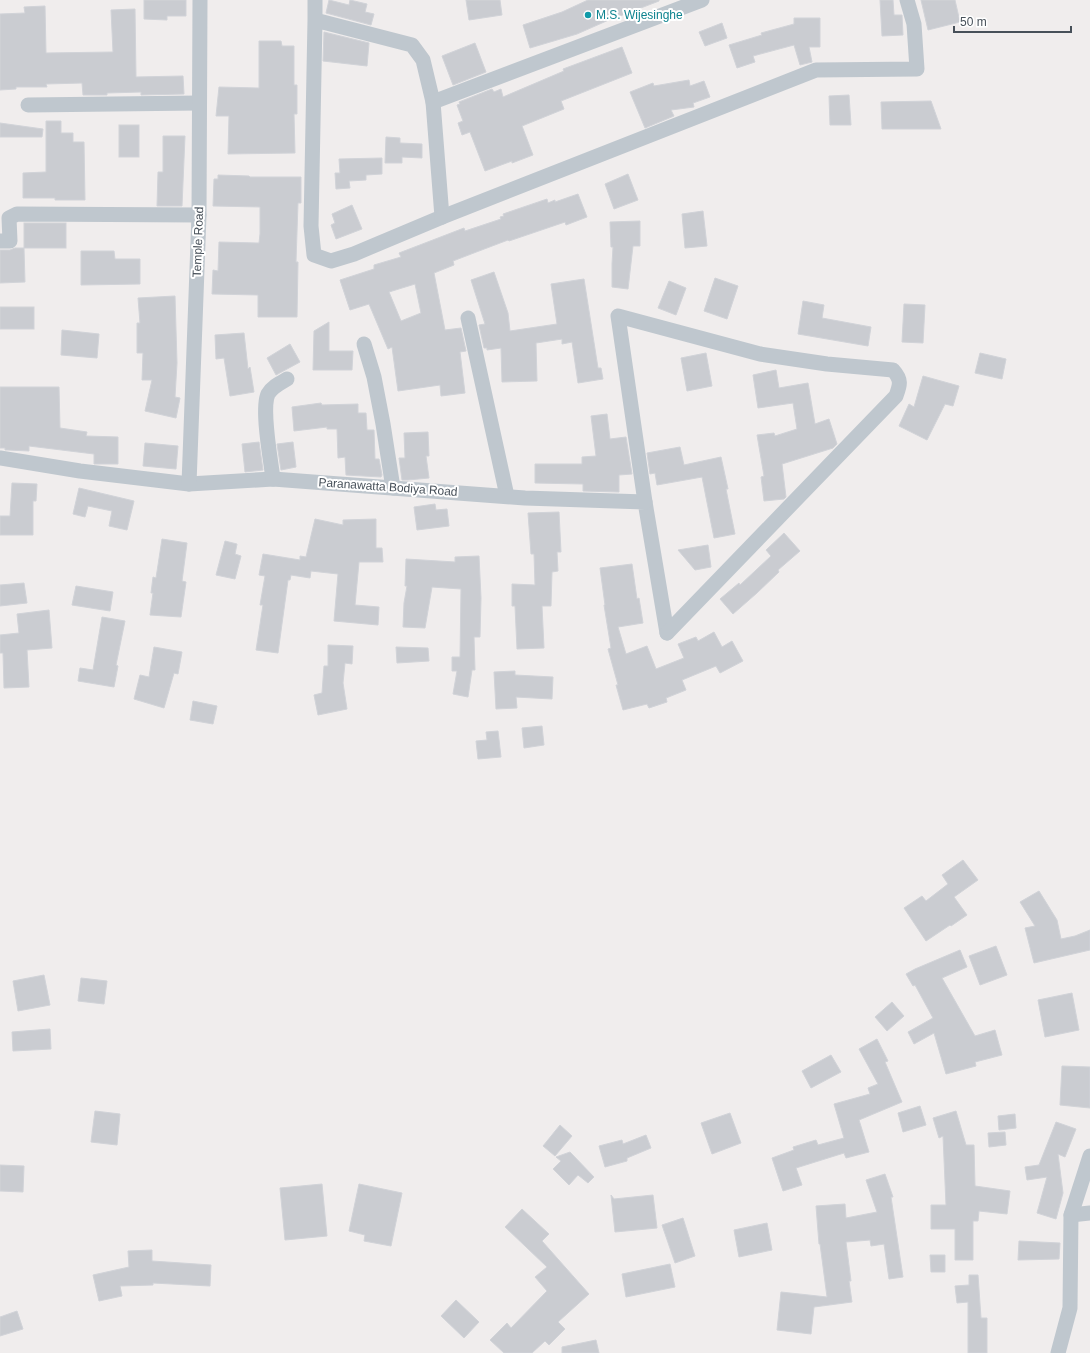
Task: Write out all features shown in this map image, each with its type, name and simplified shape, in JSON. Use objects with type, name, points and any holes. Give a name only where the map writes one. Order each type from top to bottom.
[{"type":"street","name":"Temple Road","points":[[189,484],[199,215],[200,0]]},
{"type":"street","points":[[315,0],[311,226],[314,255],[331,261],[354,254],[442,217],[816,70],[917,69],[914,24],[907,0]]},
{"type":"street","points":[[433,102],[702,0]]},
{"type":"street","points":[[315,20],[412,45],[422,60],[433,102],[442,217]]},
{"type":"street","points":[[28,105],[199,103]]},
{"type":"street","points":[[0,241],[10,241],[9,218],[18,214],[199,215]]},
{"type":"street","points":[[618,316],[760,354],[827,364],[893,370],[899,376],[900,386],[896,396],[667,633],[645,502],[618,316]]},
{"type":"street","points":[[468,318],[507,496]]},
{"type":"street","points":[[364,344],[377,390],[393,488]]},
{"type":"street","points":[[273,479],[265,408],[268,394],[275,386],[287,379]]},
{"type":"street","name":"Paranawatta Bodiya Road","points":[[0,458],[80,471],[189,484],[273,479],[507,496],[645,502]]},
{"type":"street","points":[[1058,1353],[1070,1308],[1071,1215],[1090,1156]]},
{"type":"street","points":[[1071,1215],[1090,1213]]},
{"type":"building","points":[[144,0],[186,0],[186,16],[167,16],[167,20],[144,19]]},
{"type":"building","points":[[329,0],[349,5],[350,0],[367,4],[365,12],[374,14],[371,25],[326,13]]},
{"type":"building","points":[[466,0],[500,0],[502,15],[469,20]]},
{"type":"building","points":[[588,0],[659,1],[620,15],[577,34],[530,48],[523,25],[562,12]]},
{"type":"building","points":[[880,0],[893,0],[894,15],[902,15],[903,35],[882,36]]},
{"type":"building","points":[[921,0],[955,0],[960,22],[928,30]]},
{"type":"building","points":[[45,6],[46,53],[113,52],[111,10],[135,9],[136,77],[183,76],[184,94],[141,95],[141,92],[107,93],[107,95],[83,95],[82,83],[46,84],[47,87],[16,87],[16,89],[0,90],[0,14],[25,13],[24,7]]},
{"type":"building","points":[[794,18],[820,18],[820,47],[809,47],[812,62],[800,65],[794,45],[753,56],[755,62],[737,68],[729,45],[762,35],[761,33],[794,24]]},
{"type":"building","points":[[722,23],[727,38],[705,46],[699,32]]},
{"type":"building","points":[[324,32],[369,43],[367,66],[323,61]]},
{"type":"building","points":[[259,41],[281,41],[282,46],[294,46],[294,85],[297,85],[297,114],[294,114],[295,153],[228,154],[229,116],[216,116],[219,87],[259,88]]},
{"type":"building","points":[[475,43],[486,72],[453,85],[442,56]]},
{"type":"building","points":[[622,47],[632,73],[561,101],[564,109],[522,126],[533,155],[485,171],[470,132],[462,135],[458,123],[463,121],[457,105],[460,104],[459,102],[492,89],[494,92],[501,89],[503,97],[564,71],[563,69]]},
{"type":"building","points":[[689,80],[690,86],[704,81],[710,97],[693,103],[694,107],[671,110],[674,116],[645,128],[630,92],[653,83],[654,86]]},
{"type":"building","points":[[849,95],[851,125],[830,125],[829,96]]},
{"type":"building","points":[[931,101],[941,129],[882,129],[881,102]]},
{"type":"building","points":[[46,121],[61,121],[61,133],[73,133],[73,142],[84,142],[85,200],[23,198],[23,173],[46,172]]},
{"type":"building","points":[[0,123],[43,129],[42,137],[0,137]]},
{"type":"building","points":[[119,125],[139,125],[139,157],[119,157]]},
{"type":"building","points":[[163,136],[185,136],[182,206],[157,206],[158,172],[163,172]]},
{"type":"building","points":[[386,137],[400,138],[400,143],[422,144],[422,158],[402,157],[402,163],[385,163]]},
{"type":"building","points":[[382,158],[382,174],[366,175],[366,180],[349,181],[350,188],[336,189],[335,173],[340,173],[339,159]]},
{"type":"building","points":[[628,174],[638,200],[614,209],[605,184]]},
{"type":"building","points":[[218,175],[250,177],[301,177],[301,203],[298,203],[296,262],[298,262],[297,317],[258,317],[258,295],[212,294],[213,270],[218,271],[219,242],[259,243],[260,234],[260,207],[213,206],[214,179],[218,179]]},
{"type":"building","points":[[578,194],[587,217],[566,225],[565,222],[509,241],[508,240],[453,261],[454,265],[434,273],[445,330],[461,328],[466,351],[460,352],[465,393],[441,396],[440,385],[398,391],[392,347],[388,349],[369,304],[350,310],[340,280],[374,269],[374,265],[401,257],[399,253],[464,228],[465,231],[501,219],[500,217],[504,216],[503,214],[547,199],[548,203],[555,200],[555,202]],"holes":[[[415,284],[421,313],[401,321],[389,292]]]},
{"type":"building","points":[[352,205],[362,229],[336,239],[331,225],[335,223],[332,214]]},
{"type":"building","points":[[703,211],[707,246],[685,248],[682,214]]},
{"type":"building","points":[[640,221],[640,246],[633,246],[628,289],[612,287],[613,247],[611,247],[610,222]]},
{"type":"building","points":[[24,223],[66,223],[66,248],[24,248]]},
{"type":"building","points":[[15,248],[24,248],[25,282],[0,283],[0,250],[10,250]]},
{"type":"building","points":[[81,251],[114,251],[115,259],[140,259],[140,284],[81,285]]},
{"type":"building","points":[[494,272],[508,313],[510,331],[557,324],[551,284],[584,279],[598,368],[601,368],[603,379],[578,383],[572,342],[562,344],[562,339],[536,343],[537,381],[502,382],[501,348],[487,350],[487,348],[484,348],[479,325],[485,324],[471,280]]},
{"type":"building","points":[[715,278],[738,286],[727,319],[704,311]]},
{"type":"building","points":[[669,281],[686,288],[676,315],[658,308]]},
{"type":"building","points":[[175,296],[177,363],[175,397],[180,398],[176,418],[145,411],[152,380],[142,380],[143,353],[137,353],[137,323],[140,323],[138,298]]},
{"type":"building","points":[[803,301],[824,305],[822,318],[871,327],[868,346],[798,334]]},
{"type":"building","points":[[904,304],[925,305],[923,343],[902,342]]},
{"type":"building","points":[[0,307],[34,307],[34,329],[0,329]]},
{"type":"building","points":[[329,322],[329,351],[353,351],[352,370],[313,370],[314,331]]},
{"type":"building","points":[[62,330],[99,334],[97,358],[61,355]]},
{"type":"building","points":[[244,333],[248,369],[250,367],[254,392],[230,396],[224,358],[216,359],[215,335]]},
{"type":"building","points":[[290,344],[300,362],[276,375],[267,358]]},
{"type":"building","points":[[706,353],[712,386],[687,391],[681,358]]},
{"type":"building","points":[[980,353],[1006,359],[1002,379],[975,373]]},
{"type":"building","points":[[776,370],[779,388],[808,383],[815,424],[829,419],[837,444],[833,448],[782,464],[786,497],[784,499],[764,501],[761,477],[764,476],[757,435],[774,433],[775,436],[797,429],[793,403],[758,408],[753,375]]},
{"type":"building","points":[[923,376],[959,386],[953,406],[945,404],[927,440],[899,426],[909,404],[914,407]]},
{"type":"building","points":[[0,387],[59,387],[60,428],[87,432],[86,436],[118,437],[118,464],[94,464],[94,454],[29,446],[29,451],[5,450],[5,448],[0,448]]},
{"type":"building","points":[[321,403],[322,405],[358,404],[358,413],[366,413],[367,430],[374,430],[375,459],[379,459],[382,475],[381,477],[346,475],[345,457],[338,458],[337,429],[327,429],[327,427],[294,431],[292,407]]},
{"type":"building","points":[[607,414],[610,439],[626,437],[632,474],[619,475],[619,492],[583,491],[583,484],[535,483],[535,464],[582,464],[582,457],[596,456],[591,416]]},
{"type":"building","points":[[428,432],[429,456],[426,456],[429,478],[402,480],[399,458],[405,458],[404,433]]},
{"type":"building","points":[[259,442],[263,470],[245,472],[242,444]]},
{"type":"building","points":[[293,442],[296,467],[281,470],[277,444]]},
{"type":"building","points":[[145,443],[178,446],[176,469],[143,466]]},
{"type":"building","points":[[680,447],[684,465],[721,457],[735,534],[714,538],[702,477],[657,485],[655,473],[650,474],[647,453]]},
{"type":"building","points":[[12,483],[37,484],[36,501],[33,501],[33,535],[0,535],[0,516],[10,516]]},
{"type":"building","points":[[79,488],[134,501],[127,530],[109,526],[112,511],[88,506],[85,517],[73,514]]},
{"type":"building","points":[[435,504],[436,510],[447,509],[449,526],[417,530],[414,507]]},
{"type":"building","points":[[559,512],[561,552],[557,552],[558,571],[552,572],[551,606],[542,606],[544,648],[517,649],[515,606],[512,606],[512,584],[535,585],[534,554],[531,554],[528,513]]},
{"type":"building","points":[[315,519],[343,525],[343,520],[376,519],[376,548],[382,548],[383,562],[359,562],[355,605],[379,607],[378,625],[334,621],[338,574],[311,571],[310,578],[291,575],[290,580],[288,580],[278,653],[256,650],[263,605],[260,605],[265,576],[259,575],[263,554],[300,560],[300,556],[306,557]]},
{"type":"building","points":[[784,533],[800,551],[778,570],[779,572],[733,614],[720,599],[739,583],[740,585],[771,556],[766,550]]},
{"type":"building","points":[[162,539],[187,543],[182,581],[186,582],[181,617],[150,615],[153,593],[151,593],[153,577],[156,578]]},
{"type":"building","points":[[225,541],[237,544],[235,554],[241,556],[235,579],[216,575]]},
{"type":"building","points":[[708,545],[711,567],[695,570],[678,550]]},
{"type":"building","points":[[479,556],[481,598],[480,637],[474,637],[475,670],[472,670],[468,697],[453,694],[457,671],[452,671],[452,657],[460,657],[461,589],[432,587],[425,628],[403,627],[404,603],[407,586],[405,586],[406,559],[455,562],[455,557]]},
{"type":"building","points":[[632,564],[637,599],[639,598],[643,623],[618,627],[626,654],[647,646],[656,669],[684,658],[678,644],[696,637],[698,641],[714,632],[722,647],[732,641],[743,661],[720,673],[716,666],[682,680],[686,690],[666,698],[667,702],[649,708],[647,704],[623,710],[608,649],[611,648],[600,568]]},
{"type":"building","points":[[24,583],[27,603],[0,606],[0,585]]},
{"type":"building","points":[[76,586],[113,592],[110,611],[72,605]]},
{"type":"building","points":[[49,610],[52,648],[27,650],[29,687],[4,688],[3,653],[0,653],[0,635],[19,633],[17,614]]},
{"type":"building","points":[[102,617],[125,621],[116,665],[118,666],[114,687],[78,681],[80,668],[93,670]]},
{"type":"building","points":[[328,645],[353,646],[352,664],[345,663],[343,683],[347,709],[318,715],[314,695],[322,693],[324,666],[328,666]]},
{"type":"building","points":[[154,647],[182,652],[178,674],[174,673],[164,708],[134,699],[140,675],[149,677]]},
{"type":"building","points":[[396,647],[428,648],[429,661],[397,663]]},
{"type":"building","points":[[515,671],[515,675],[553,677],[552,699],[516,697],[517,708],[496,709],[494,672]]},
{"type":"building","points":[[193,701],[217,706],[213,724],[190,720]]},
{"type":"building","points":[[542,726],[544,745],[524,748],[522,728]]},
{"type":"building","points":[[498,731],[501,757],[478,759],[476,741],[487,740],[486,732]]},
{"type":"building","points":[[963,860],[978,880],[954,897],[967,915],[926,941],[904,908],[922,896],[926,901],[948,884],[942,875]]},
{"type":"building","points":[[1039,891],[1057,920],[1061,939],[1075,936],[1090,930],[1090,950],[1034,963],[1025,928],[1035,926],[1020,902]]},
{"type":"building","points":[[996,946],[1007,975],[980,985],[969,956]]},
{"type":"building","points":[[960,950],[967,967],[942,978],[975,1036],[995,1030],[1002,1055],[975,1062],[976,1066],[946,1074],[934,1033],[914,1044],[908,1032],[933,1018],[915,985],[913,986],[906,974]]},
{"type":"building","points":[[44,975],[50,1005],[18,1011],[13,981]]},
{"type":"building","points":[[81,978],[107,981],[104,1004],[78,1001]]},
{"type":"building","points":[[1072,993],[1079,1030],[1045,1037],[1038,1000]]},
{"type":"building","points":[[892,1002],[904,1016],[887,1031],[875,1017]]},
{"type":"building","points":[[50,1029],[51,1049],[13,1051],[12,1032]]},
{"type":"building","points":[[877,1039],[888,1061],[885,1062],[902,1102],[859,1120],[869,1152],[846,1158],[844,1153],[796,1168],[802,1185],[783,1191],[772,1158],[794,1150],[793,1147],[816,1140],[818,1145],[844,1138],[834,1104],[870,1094],[868,1088],[878,1084],[859,1049]]},
{"type":"building","points":[[831,1055],[841,1072],[811,1088],[802,1071]]},
{"type":"building","points":[[1062,1066],[1090,1067],[1090,1108],[1060,1105]]},
{"type":"building","points":[[920,1106],[926,1125],[903,1132],[898,1113]]},
{"type":"building","points":[[95,1111],[120,1114],[117,1145],[91,1142]]},
{"type":"building","points":[[956,1111],[966,1145],[974,1145],[975,1186],[1010,1191],[1007,1214],[979,1211],[978,1221],[973,1221],[973,1260],[955,1260],[955,1229],[931,1229],[931,1205],[946,1205],[943,1136],[939,1138],[933,1118]]},
{"type":"building","points":[[730,1113],[741,1143],[712,1154],[701,1123]]},
{"type":"building","points":[[1015,1114],[1016,1128],[999,1130],[998,1116]]},
{"type":"building","points":[[1056,1122],[1076,1129],[1065,1157],[1058,1154],[1063,1193],[1056,1219],[1037,1213],[1047,1177],[1027,1180],[1025,1167],[1039,1165]]},
{"type":"building","points":[[560,1125],[572,1136],[555,1156],[543,1146]]},
{"type":"building","points":[[1005,1132],[1006,1145],[989,1147],[988,1133]]},
{"type":"building","points":[[646,1135],[651,1148],[627,1158],[627,1161],[605,1167],[599,1146],[622,1140],[623,1144]]},
{"type":"building","points":[[570,1152],[594,1177],[588,1183],[578,1175],[569,1185],[553,1169],[561,1161],[556,1157]]},
{"type":"building","points":[[0,1165],[24,1166],[23,1192],[0,1191]]},
{"type":"building","points":[[885,1174],[893,1197],[891,1197],[903,1277],[889,1279],[884,1244],[871,1246],[870,1240],[846,1242],[852,1302],[814,1307],[811,1334],[777,1330],[781,1292],[827,1297],[819,1244],[816,1206],[845,1204],[846,1218],[877,1212],[866,1180]]},
{"type":"building","points":[[322,1184],[327,1236],[285,1240],[280,1188]]},
{"type":"building","points":[[359,1184],[402,1193],[391,1246],[364,1241],[365,1235],[349,1231]]},
{"type":"building","points":[[611,1195],[614,1199],[653,1195],[657,1228],[615,1232]]},
{"type":"building","points":[[522,1209],[549,1234],[542,1241],[589,1294],[558,1322],[565,1329],[549,1345],[545,1341],[532,1353],[504,1353],[490,1340],[507,1323],[511,1328],[547,1291],[535,1277],[547,1267],[505,1227]]},
{"type":"building","points":[[683,1218],[695,1256],[675,1263],[662,1225]]},
{"type":"building","points":[[767,1223],[772,1250],[739,1257],[734,1230]]},
{"type":"building","points":[[1019,1241],[1060,1243],[1059,1259],[1018,1260]]},
{"type":"building","points":[[152,1250],[152,1261],[211,1265],[210,1286],[153,1283],[153,1285],[120,1286],[122,1296],[99,1301],[93,1275],[129,1267],[128,1251]]},
{"type":"building","points":[[930,1255],[945,1255],[945,1272],[931,1272]]},
{"type":"building","points":[[670,1264],[675,1287],[626,1297],[622,1274]]},
{"type":"building","points":[[969,1275],[978,1275],[981,1318],[987,1318],[987,1353],[968,1353],[968,1302],[957,1303],[955,1286],[969,1285]]},
{"type":"building","points":[[456,1300],[479,1322],[464,1338],[441,1316]]},
{"type":"building","points":[[17,1311],[23,1329],[0,1336],[0,1317]]},
{"type":"building","points":[[596,1340],[599,1353],[562,1353],[562,1347]]},
{"type":"place","name":"M.S. Wijesinghe","points":[[588,15]]}]
